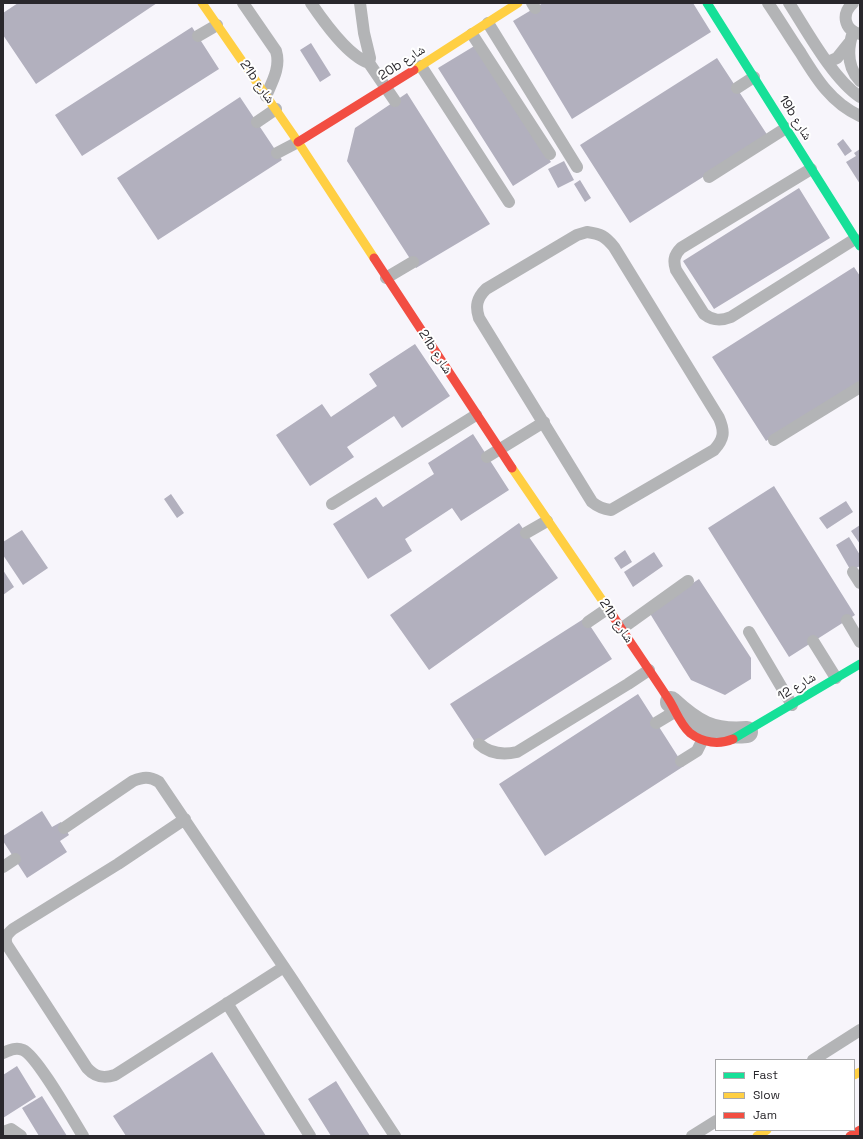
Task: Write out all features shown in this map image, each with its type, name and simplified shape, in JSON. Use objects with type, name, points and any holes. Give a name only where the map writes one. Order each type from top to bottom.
[{"type":"street","name":"21b شارع","points":[[202,3],[298,142],[476,415],[673,706],[685,728],[692,735],[702,741],[714,744],[726,743],[747,732]]},
{"type":"street","name":"20b شارع","points":[[298,142],[387,88],[518,3]]},
{"type":"street","name":"19b شارع","points":[[707,3],[858,242]]},
{"type":"street","name":"شارع 12","points":[[747,732],[860,664]]},
{"type":"street","name":"21b شارع","points":[[673,706],[689,718],[711,729],[723,732],[747,732]]},
{"type":"street","points":[[850,1136],[860,1130]]},
{"type":"lane","points":[[243,3],[276,51],[277,68],[266,96]]},
{"type":"lane","points":[[311,3],[334,34],[359,57],[369,63],[396,101]]},
{"type":"lane","points":[[360,3],[364,33],[370,58],[369,63]]},
{"type":"lane","points":[[768,3],[819,82],[840,105],[860,116]]},
{"type":"lane","points":[[789,3],[837,75],[847,88],[860,97]]},
{"type":"lane","points":[[853,3],[847,10],[845,20],[854,37],[849,55],[851,66],[860,81]]},
{"type":"lane","points":[[708,28],[719,22]]},
{"type":"lane","points":[[488,23],[577,167]]},
{"type":"lane","points":[[198,36],[217,25]]},
{"type":"lane","points":[[472,34],[550,154]]},
{"type":"lane","points":[[828,62],[837,58],[854,37]]},
{"type":"lane","points":[[421,66],[509,202]]},
{"type":"lane","points":[[737,88],[754,77]]},
{"type":"lane","points":[[257,122],[276,109]]},
{"type":"lane","points":[[709,177],[786,128]]},
{"type":"lane","points":[[277,153],[298,142]]},
{"type":"lane","points":[[811,169],[676,252],[674,264],[696,302],[704,314],[709,318],[724,320],[858,242]]},
{"type":"lane","points":[[587,232],[598,233],[607,238],[614,247],[719,418],[723,426],[723,435],[720,444],[714,450],[611,510],[604,509],[592,502],[544,422],[480,318],[477,310],[477,302],[480,294],[486,288],[577,235],[587,232]]},
{"type":"lane","points":[[386,278],[412,262]]},
{"type":"lane","points":[[424,358],[435,351]]},
{"type":"lane","points":[[774,440],[860,387]]},
{"type":"lane","points":[[332,504],[476,415]]},
{"type":"lane","points":[[487,457],[544,422]]},
{"type":"lane","points":[[526,533],[547,520]]},
{"type":"lane","points":[[853,572],[860,583]]},
{"type":"lane","points":[[621,629],[688,581]]},
{"type":"lane","points":[[588,622],[607,609]]},
{"type":"lane","points":[[847,620],[860,642]]},
{"type":"lane","points":[[749,632],[792,705]]},
{"type":"lane","points":[[813,642],[836,678]]},
{"type":"lane","points":[[479,744],[493,752],[505,755],[517,752],[649,670]]},
{"type":"lane","points":[[656,723],[673,706]]},
{"type":"lane","points":[[681,762],[698,751],[702,741]]},
{"type":"lane","points":[[64,828],[133,781],[143,777],[148,777],[159,782],[284,967],[395,1136]]},
{"type":"lane","points":[[185,819],[118,864],[13,929],[6,936],[5,941],[86,1068],[92,1074],[99,1077],[107,1078],[115,1075],[284,967]]},
{"type":"lane","points":[[3,867],[15,859]]},
{"type":"lane","points":[[227,1003],[310,1136]]},
{"type":"lane","points":[[815,1059],[860,1030]]},
{"type":"lane","points":[[3,1053],[16,1049],[24,1050],[30,1055],[48,1080],[83,1136]]},
{"type":"lane","points":[[692,1136],[715,1122]]},
{"type":"lane","points":[[3,1132],[11,1130],[21,1136]]},
{"type":"building","points":[[18,3],[157,3],[36,84],[3,35],[3,13]]},
{"type":"building","points":[[543,3],[693,3],[711,32],[572,119],[513,21]]},
{"type":"building","points":[[192,27],[219,69],[82,156],[55,115]]},
{"type":"building","points":[[311,43],[331,75],[320,82],[300,50]]},
{"type":"building","points":[[476,45],[551,162],[513,186],[438,68]]},
{"type":"building","points":[[717,58],[768,136],[630,223],[580,145]]},
{"type":"building","points":[[407,93],[490,224],[416,268],[347,161],[355,128]]},
{"type":"building","points":[[240,97],[282,160],[158,240],[117,178]]},
{"type":"building","points":[[843,139],[852,151],[845,156],[837,144]]},
{"type":"building","points":[[860,149],[860,184],[846,162],[856,156],[854,153]]},
{"type":"building","points":[[564,161],[574,180],[558,188],[548,169]]},
{"type":"building","points":[[580,180],[591,198],[585,202],[574,184]]},
{"type":"building","points":[[799,188],[830,238],[714,309],[683,261]]},
{"type":"building","points":[[854,267],[860,276],[860,381],[766,441],[712,357]]},
{"type":"building","points":[[415,344],[450,396],[402,428],[394,416],[347,447],[354,457],[310,486],[276,435],[322,404],[331,417],[377,386],[369,374]]},
{"type":"building","points":[[473,434],[509,490],[461,521],[452,508],[405,539],[412,551],[368,579],[333,524],[376,497],[383,507],[434,474],[428,463]]},
{"type":"building","points":[[774,486],[855,615],[789,657],[708,528]]},
{"type":"building","points":[[171,494],[184,513],[177,518],[164,499]]},
{"type":"building","points":[[846,501],[853,512],[827,529],[819,518]]},
{"type":"building","points":[[519,523],[558,578],[429,670],[390,615]]},
{"type":"building","points":[[860,525],[860,544],[851,531]]},
{"type":"building","points":[[22,530],[48,568],[23,585],[3,555],[3,542]]},
{"type":"building","points":[[849,537],[860,555],[860,566],[851,571],[836,545]]},
{"type":"building","points":[[625,550],[632,562],[621,569],[614,558]]},
{"type":"building","points":[[654,552],[663,566],[633,587],[624,572]]},
{"type":"building","points":[[3,570],[14,587],[3,595]]},
{"type":"building","points":[[699,579],[751,658],[751,679],[725,695],[691,680],[649,612]]},
{"type":"building","points":[[585,618],[612,659],[477,745],[450,704]]},
{"type":"building","points":[[638,694],[684,766],[545,856],[499,784]]},
{"type":"building","points":[[42,811],[52,827],[61,822],[69,835],[60,841],[67,852],[27,878],[3,841],[3,836]]},
{"type":"building","points":[[212,1052],[266,1136],[126,1136],[113,1116]]},
{"type":"building","points":[[17,1066],[36,1097],[3,1118],[3,1075]]},
{"type":"building","points":[[336,1081],[370,1136],[331,1136],[308,1099]]},
{"type":"building","points":[[42,1096],[67,1136],[39,1136],[22,1108]]},
{"type":"traffic: fast","points":[[707,3],[860,246]]},
{"type":"traffic: fast","points":[[733,739],[860,664]]},
{"type":"traffic: slow","points":[[202,3],[298,142],[374,258]]},
{"type":"traffic: slow","points":[[414,70],[518,3]]},
{"type":"traffic: slow","points":[[512,468],[613,616]]},
{"type":"traffic: slow","points":[[855,1074],[860,1072]]},
{"type":"traffic: slow","points":[[757,1136],[765,1131]]},
{"type":"traffic: jam","points":[[298,142],[414,70]]},
{"type":"traffic: jam","points":[[374,258],[512,468]]},
{"type":"traffic: jam","points":[[613,616],[669,700],[681,722],[690,733],[700,739],[711,742],[722,742],[733,739]]},
{"type":"traffic: jam","points":[[850,1136],[860,1130]]}]
